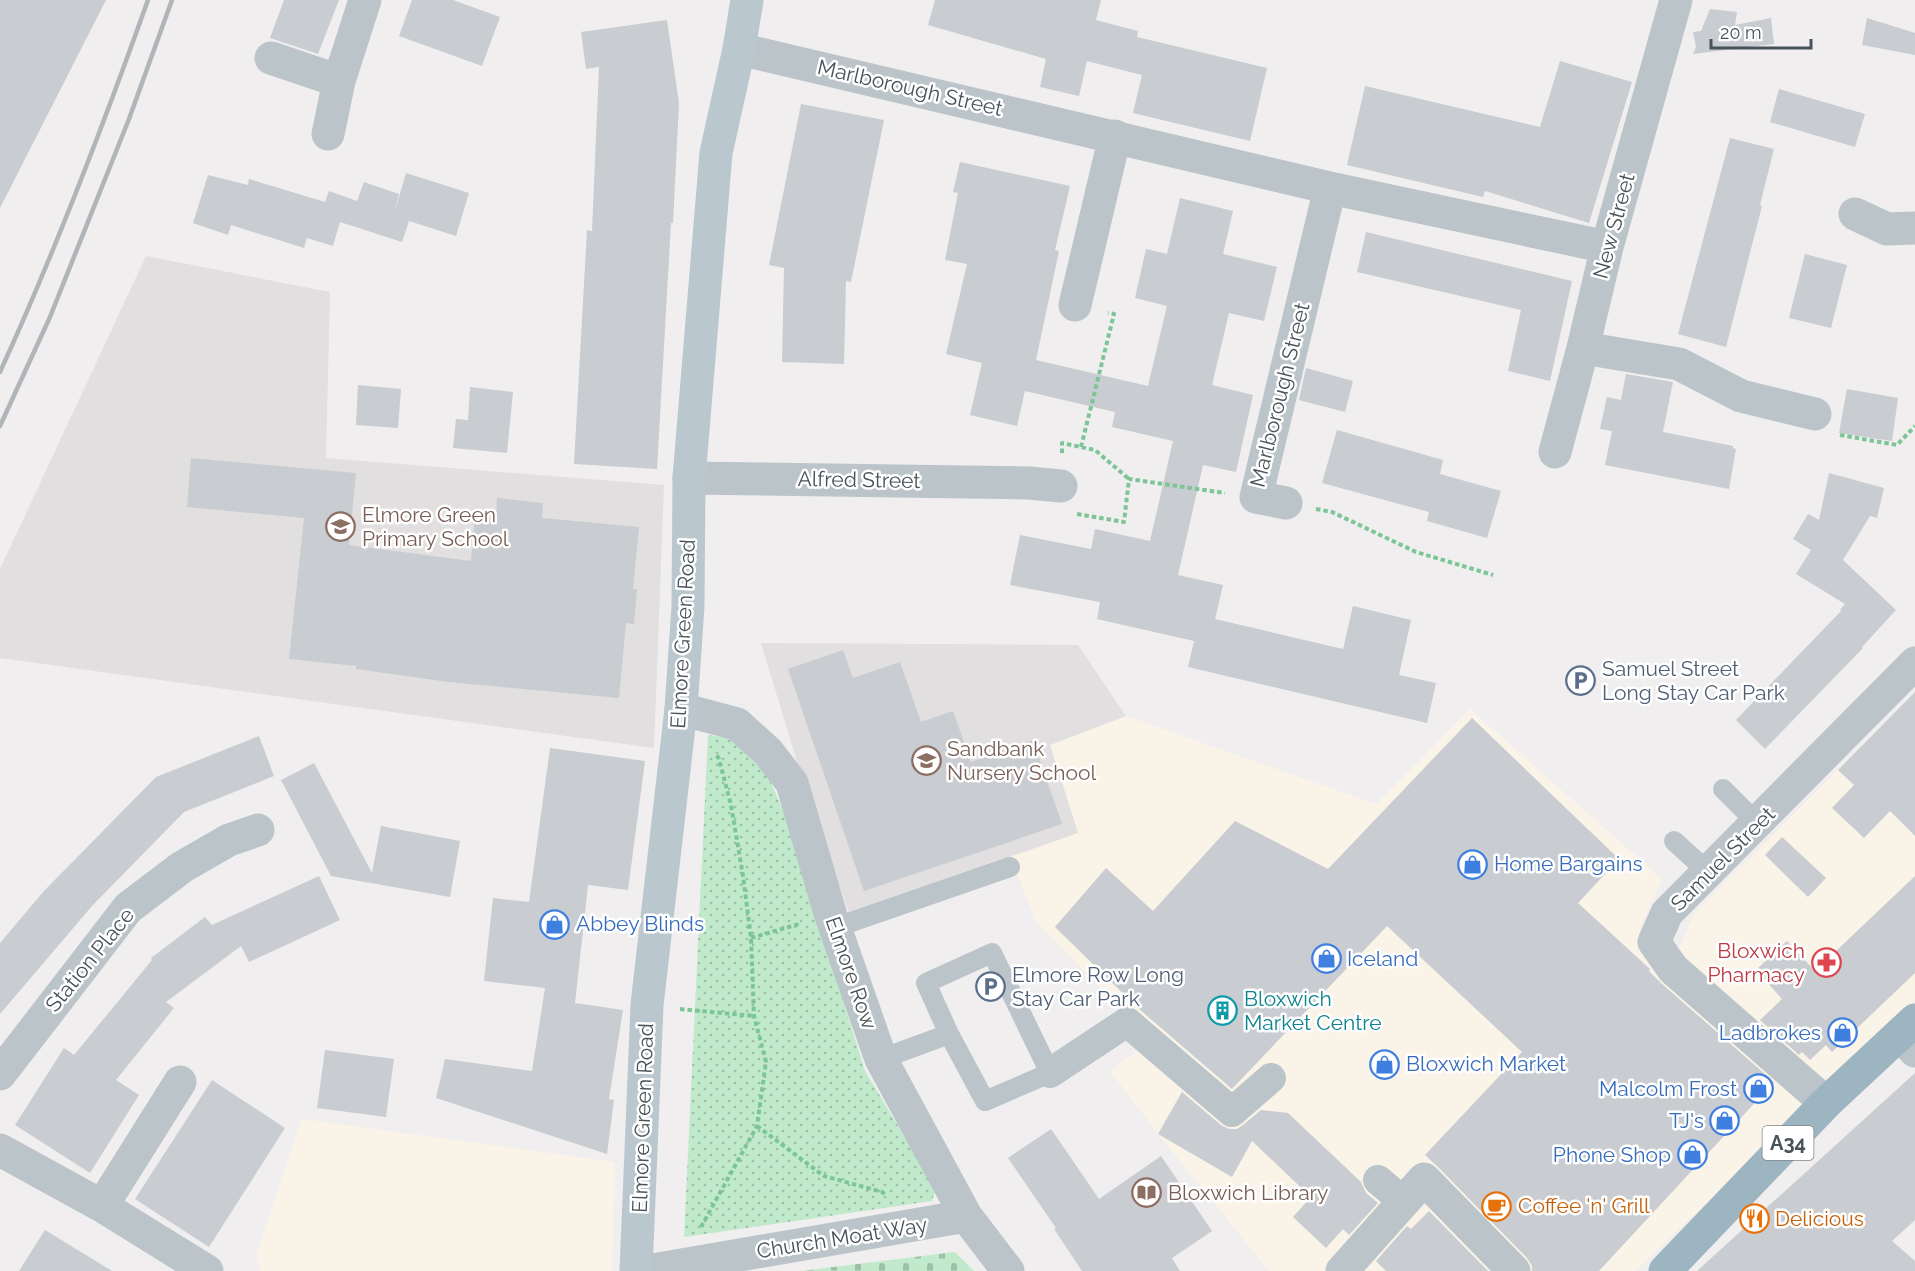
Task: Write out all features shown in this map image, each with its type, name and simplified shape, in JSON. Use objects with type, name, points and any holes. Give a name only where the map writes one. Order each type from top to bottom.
[{"type":"highway","name":"A34","points":[[1665,1271],[1826,1103],[1910,1035]]},
{"type":"main road","name":"Elmore Green Road","points":[[636,1271],[647,1005],[681,709],[688,606],[689,478],[716,153],[739,49],[747,0]]},
{"type":"street","points":[[328,134],[339,81],[365,0]]},
{"type":"street","name":"New Street","points":[[1555,452],[1607,247],[1676,0]]},
{"type":"street","name":"Marlborough Street","points":[[739,49],[1330,188],[1607,247]]},
{"type":"street","points":[[271,58],[339,81]]},
{"type":"street","points":[[1075,305],[1115,136]]},
{"type":"street","name":"Marlborough Street","points":[[1271,500],[1330,188]]},
{"type":"street","points":[[1855,214],[1887,229],[1915,228]]},
{"type":"street","points":[[1583,348],[1679,364],[1741,396],[1815,414]]},
{"type":"street","name":"Alfred Street","points":[[689,478],[1040,477]]},
{"type":"street","name":"Samuel Street","points":[[1826,1103],[1673,969],[1654,942],[1667,913],[1758,824],[1915,663]]},
{"type":"street","name":"Elmore Row","points":[[681,709],[736,723],[768,752],[792,783],[832,922],[881,1059],[966,1216],[1008,1271]]},
{"type":"street","name":"Station Place","points":[[0,1074],[128,908],[182,867],[229,840],[258,830]]},
{"type":"street","points":[[1050,1073],[1127,1022],[1233,1112],[1271,1078]]},
{"type":"street","points":[[102,1206],[180,1082]]},
{"type":"street","points":[[0,1150],[102,1206],[207,1271]]},
{"type":"street","points":[[1342,1271],[1424,1179],[1514,1271]]},
{"type":"street","points":[[1378,1180],[1404,1202]]},
{"type":"street","name":"Church Moat Way","points":[[646,1271],[966,1216]]},
{"type":"lane","points":[[1723,789],[1758,824]]},
{"type":"lane","points":[[1674,841],[1708,872]]},
{"type":"lane","points":[[832,922],[1010,867]]},
{"type":"lane","points":[[992,953],[1050,1073],[985,1101],[949,1034],[926,982],[992,953]]},
{"type":"lane","points":[[881,1059],[949,1034]]},
{"type":"path","points":[[1075,305],[1114,314],[1081,447]]},
{"type":"path","points":[[1815,414],[1835,434],[1897,445],[1915,426]]},
{"type":"path","points":[[1040,477],[1063,512],[1124,522],[1129,479],[1271,500]]},
{"type":"path","name":"Marlborough Street","points":[[1271,500],[1332,512],[1416,552],[1493,575]]},
{"type":"path","points":[[680,1264],[757,1126],[766,1062],[753,1016],[751,938],[743,876],[731,806],[719,759],[713,750]]},
{"type":"path","points":[[751,938],[832,922]]},
{"type":"path","points":[[647,1005],[753,1016]]},
{"type":"path","points":[[757,1126],[824,1176],[882,1192],[931,1223]]},
{"type":"shaded area","name":"Elmore Green Primary School","points":[[146,256],[330,292],[326,458],[664,485],[654,748],[0,658],[0,569]]},
{"type":"shaded area","name":"Sandbank Nursery School","points":[[761,643],[1078,645],[1126,716],[1050,745],[1078,833],[849,913],[802,778]]},
{"type":"shaded area","points":[[1915,692],[1915,999],[1830,1083],[1694,974],[1676,955],[1694,914]]},
{"type":"shaded area","points":[[1470,709],[1662,879],[1640,928],[1640,949],[1807,1106],[1635,1271],[1269,1271],[1110,1071],[1152,1040],[1037,923],[1023,890],[1011,856],[1078,832],[1050,745],[1126,716],[1376,804]]},
{"type":"shaded area","points":[[302,1119],[615,1162],[612,1271],[260,1271],[257,1254]]},
{"type":"green space","points":[[708,735],[731,738],[768,776],[786,817],[865,1071],[936,1189],[932,1201],[684,1237]]},
{"type":"green space","points":[[955,1252],[974,1271],[801,1271]]},
{"type":"building","points":[[0,0],[106,0],[0,208]]},
{"type":"building","points":[[284,0],[339,0],[318,54],[270,38]]},
{"type":"building","points":[[412,0],[453,0],[500,17],[482,66],[399,36]]},
{"type":"building","points":[[935,0],[1101,0],[1096,20],[1138,31],[1137,37],[1267,68],[1250,141],[1133,113],[1142,75],[1087,61],[1079,96],[1040,87],[1046,59],[928,25]]},
{"type":"building","points":[[1710,9],[1737,12],[1735,25],[1771,18],[1774,44],[1693,54],[1696,47],[1693,32],[1701,31]]},
{"type":"building","points":[[1867,18],[1915,33],[1915,55],[1862,45]]},
{"type":"building","points":[[667,20],[679,103],[657,469],[574,464],[587,230],[592,231],[599,67],[586,69],[581,32]]},
{"type":"building","points":[[1560,61],[1632,82],[1589,223],[1485,191],[1483,197],[1347,165],[1365,86],[1540,127]]},
{"type":"building","points":[[1779,89],[1865,114],[1855,147],[1770,122]]},
{"type":"building","points":[[801,104],[884,120],[851,282],[846,281],[844,364],[782,362],[784,268],[769,265]]},
{"type":"building","points":[[1730,138],[1774,149],[1726,347],[1678,334]]},
{"type":"building","points":[[960,162],[1070,186],[1055,250],[1059,251],[1036,360],[1148,386],[1167,306],[1135,298],[1146,249],[1167,254],[1180,198],[1233,211],[1223,254],[1277,267],[1264,321],[1229,313],[1212,385],[1253,395],[1236,472],[1203,465],[1178,575],[1223,585],[1215,619],[1343,649],[1353,606],[1411,620],[1399,675],[1436,683],[1427,723],[1188,667],[1194,641],[1097,619],[1100,602],[1010,585],[1020,535],[1091,549],[1095,529],[1150,541],[1173,441],[1112,427],[1115,412],[1025,391],[1017,426],[970,415],[982,363],[946,354],[967,264],[945,260],[958,193],[953,192]]},
{"type":"building","points":[[406,173],[469,193],[456,236],[409,221],[402,242],[340,222],[333,246],[307,238],[304,248],[231,225],[228,235],[193,223],[208,175],[248,185],[249,179],[325,202],[329,191],[357,201],[364,182],[399,194],[394,214]]},
{"type":"building","points":[[1366,232],[1572,281],[1550,381],[1508,371],[1521,310],[1357,272]]},
{"type":"building","points":[[1805,254],[1847,265],[1831,328],[1789,318]]},
{"type":"building","points":[[1306,368],[1353,381],[1345,412],[1299,400]]},
{"type":"building","points":[[1626,374],[1673,382],[1663,432],[1733,446],[1736,449],[1729,489],[1605,465],[1612,431],[1600,429],[1607,397],[1621,400]]},
{"type":"building","points":[[358,385],[401,389],[398,428],[356,425]]},
{"type":"building","points":[[470,387],[513,392],[507,453],[453,448],[456,419],[468,420]]},
{"type":"building","points":[[1847,389],[1898,398],[1892,441],[1839,433]]},
{"type":"building","points":[[1337,430],[1443,460],[1440,474],[1501,491],[1487,538],[1427,521],[1429,512],[1322,483]]},
{"type":"building","points":[[191,458],[356,473],[349,545],[471,561],[475,516],[496,518],[497,498],[543,503],[542,518],[639,527],[633,589],[637,589],[634,624],[626,623],[619,698],[449,682],[356,669],[356,666],[289,659],[304,518],[187,507]]},
{"type":"building","points":[[1829,473],[1884,488],[1877,518],[1870,516],[1843,560],[1896,610],[1863,648],[1765,749],[1736,720],[1841,611],[1845,604],[1796,574],[1811,550],[1793,539],[1808,514],[1819,520]]},
{"type":"building","points":[[843,650],[853,678],[900,662],[921,722],[953,711],[971,762],[1033,740],[1062,824],[864,891],[788,669]]},
{"type":"building","points":[[1915,692],[1915,836],[1890,811],[1864,838],[1832,808],[1854,785],[1838,770]]},
{"type":"building","points":[[1472,718],[1619,859],[1578,903],[1650,969],[1649,971],[1661,983],[1774,1082],[1599,1271],[1532,1271],[1527,1258],[1425,1155],[1522,1052],[1387,926],[1232,1089],[1139,1009],[1055,927],[1106,868],[1153,911],[1235,821],[1328,869]]},
{"type":"building","points":[[259,736],[274,776],[184,812],[92,906],[0,1014],[0,943],[44,891],[156,777]]},
{"type":"building","points":[[550,748],[645,761],[628,890],[588,885],[575,1003],[623,1010],[609,1099],[614,1100],[607,1154],[436,1098],[445,1059],[532,1071],[545,988],[484,981],[493,898],[529,902]]},
{"type":"building","points":[[314,763],[372,873],[381,826],[460,841],[450,897],[331,876],[281,780]]},
{"type":"building","points":[[1782,837],[1826,878],[1808,897],[1765,855]]},
{"type":"building","points":[[319,876],[340,920],[249,962],[241,946],[166,1002],[174,1008],[116,1080],[139,1095],[90,1173],[15,1125],[64,1048],[74,1055],[152,960],[151,958],[205,917],[212,925]]},
{"type":"building","points":[[1915,876],[1915,973],[1832,1052],[1826,1045],[1810,1060],[1802,1052],[1799,1055],[1760,1020],[1782,999],[1756,970],[1787,941],[1815,971]]},
{"type":"building","points":[[325,1050],[394,1059],[386,1117],[317,1108]]},
{"type":"building","points":[[1915,1073],[1915,1220],[1892,1241],[1915,1261],[1915,1271],[1697,1271]]},
{"type":"building","points":[[212,1080],[285,1128],[209,1247],[135,1199]]},
{"type":"building","points":[[1182,1092],[1221,1125],[1229,1129],[1237,1129],[1261,1110],[1288,1113],[1361,1182],[1366,1193],[1378,1203],[1349,1235],[1343,1229],[1326,1248],[1293,1217],[1311,1197],[1252,1141],[1232,1177],[1158,1134]]},
{"type":"building","name":"Bloxwich Library","points":[[1051,1129],[1099,1199],[1161,1156],[1212,1231],[1172,1258],[1180,1271],[1082,1271],[1054,1229],[1056,1228],[1008,1158]]},
{"type":"building","points":[[1429,1211],[1488,1271],[1386,1271],[1376,1261],[1407,1226],[1411,1229]]},
{"type":"building","points":[[45,1230],[112,1271],[19,1271]]},
{"type":"railway","points":[[0,372],[78,188],[148,0]]},
{"type":"railway","points":[[0,426],[50,317],[129,119],[172,0]]},
{"type":"place","name":"Elmore Green Primary School","points":[[341,527]]},
{"type":"place","name":"Samuel Street Long Stay Car Park","points":[[1581,681]]},
{"type":"place","name":"Sandbank Nursery School","points":[[926,761]]},
{"type":"place","name":"Home Bargains","points":[[1473,864]]},
{"type":"place","name":"Abbey Blinds","points":[[555,924]]},
{"type":"place","name":"Iceland","points":[[1326,959]]},
{"type":"place","name":"Bloxwich Pharmacy","points":[[1826,963]]},
{"type":"place","name":"Elmore Row Long Stay Car Park","points":[[991,987]]},
{"type":"place","name":"Bloxwich Market Centre","points":[[1223,1011]]},
{"type":"place","name":"Ladbrokes","points":[[1842,1033]]},
{"type":"place","name":"Bloxwich Market","points":[[1385,1064]]},
{"type":"place","name":"Malcolm Frost","points":[[1758,1089]]},
{"type":"place","name":"TJ's","points":[[1725,1121]]},
{"type":"place","name":"Phone Shop","points":[[1692,1155]]},
{"type":"place","name":"Bloxwich Library","points":[[1147,1193]]},
{"type":"place","name":"Coffee 'n' Grill","points":[[1497,1206]]},
{"type":"place","name":"Delicious","points":[[1754,1219]]}]
